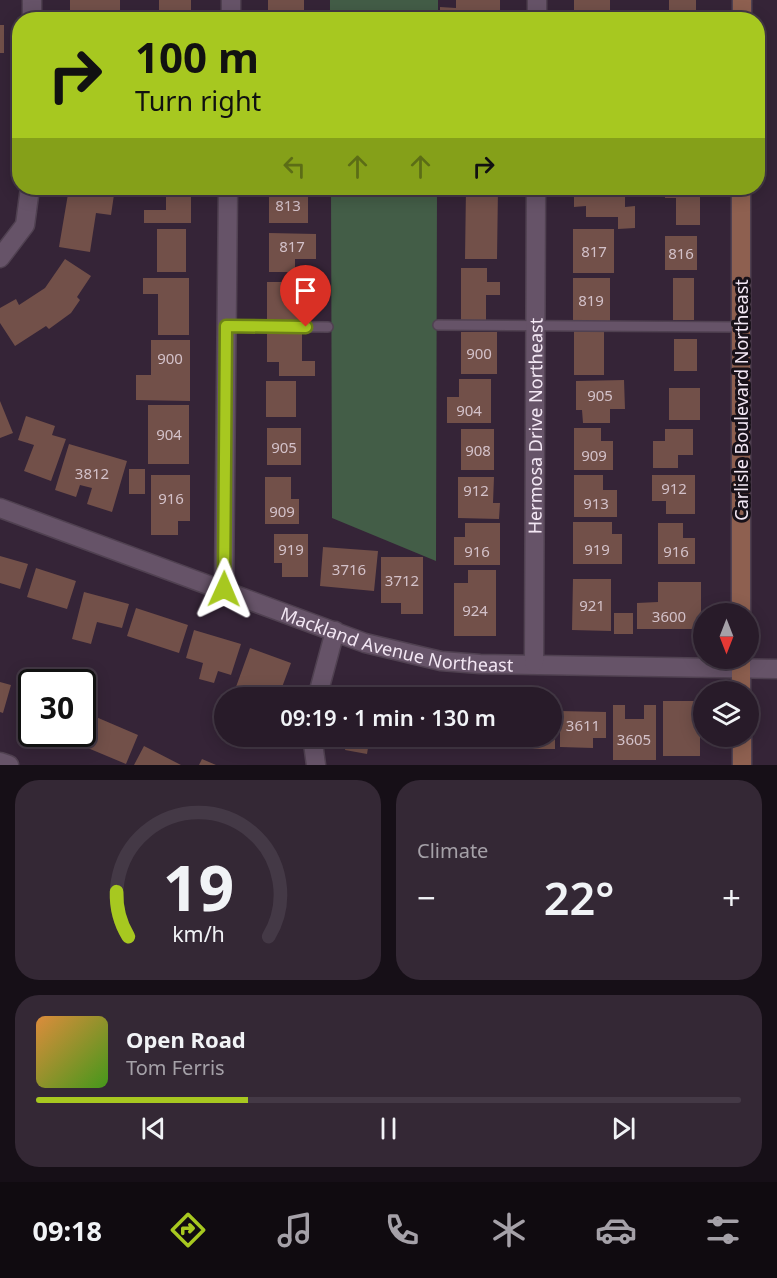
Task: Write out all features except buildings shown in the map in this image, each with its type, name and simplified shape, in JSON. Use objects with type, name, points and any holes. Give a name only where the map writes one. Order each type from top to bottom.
[{"type":"main road","name":"Carlisle Boulevard Northeast","points":[[741,195],[741,603]]},
{"type":"main road","points":[[742,747],[742,765]]},
{"type":"street","points":[[0,258],[25,225],[29,195]]},
{"type":"street","points":[[224,589],[228,195]]},
{"type":"street","name":"Hermosa Drive Northeast","points":[[534,663],[537,195]]},
{"type":"street","name":"Mackland Avenue Northeast","points":[[0,508],[366,643],[441,661],[480,664],[693,663]]},
{"type":"street","points":[[320,687],[335,631]]},
{"type":"street","name":"Mackland Avenue Northeast","points":[[759,666],[777,669]]},
{"type":"street","points":[[314,747],[316,765]]},
{"type":"street","points":[[0,762],[9,765]]},
{"type":"lane","points":[[438,325],[741,327]]},
{"type":"lane","points":[[226,326],[328,327]]},
{"type":"green space","points":[[330,0],[438,0],[438,12],[330,12]]},
{"type":"green space","points":[[331,195],[437,195],[436,561],[332,518]]},
{"type":"route","points":[[224,589],[226,326],[306,327]]}]
